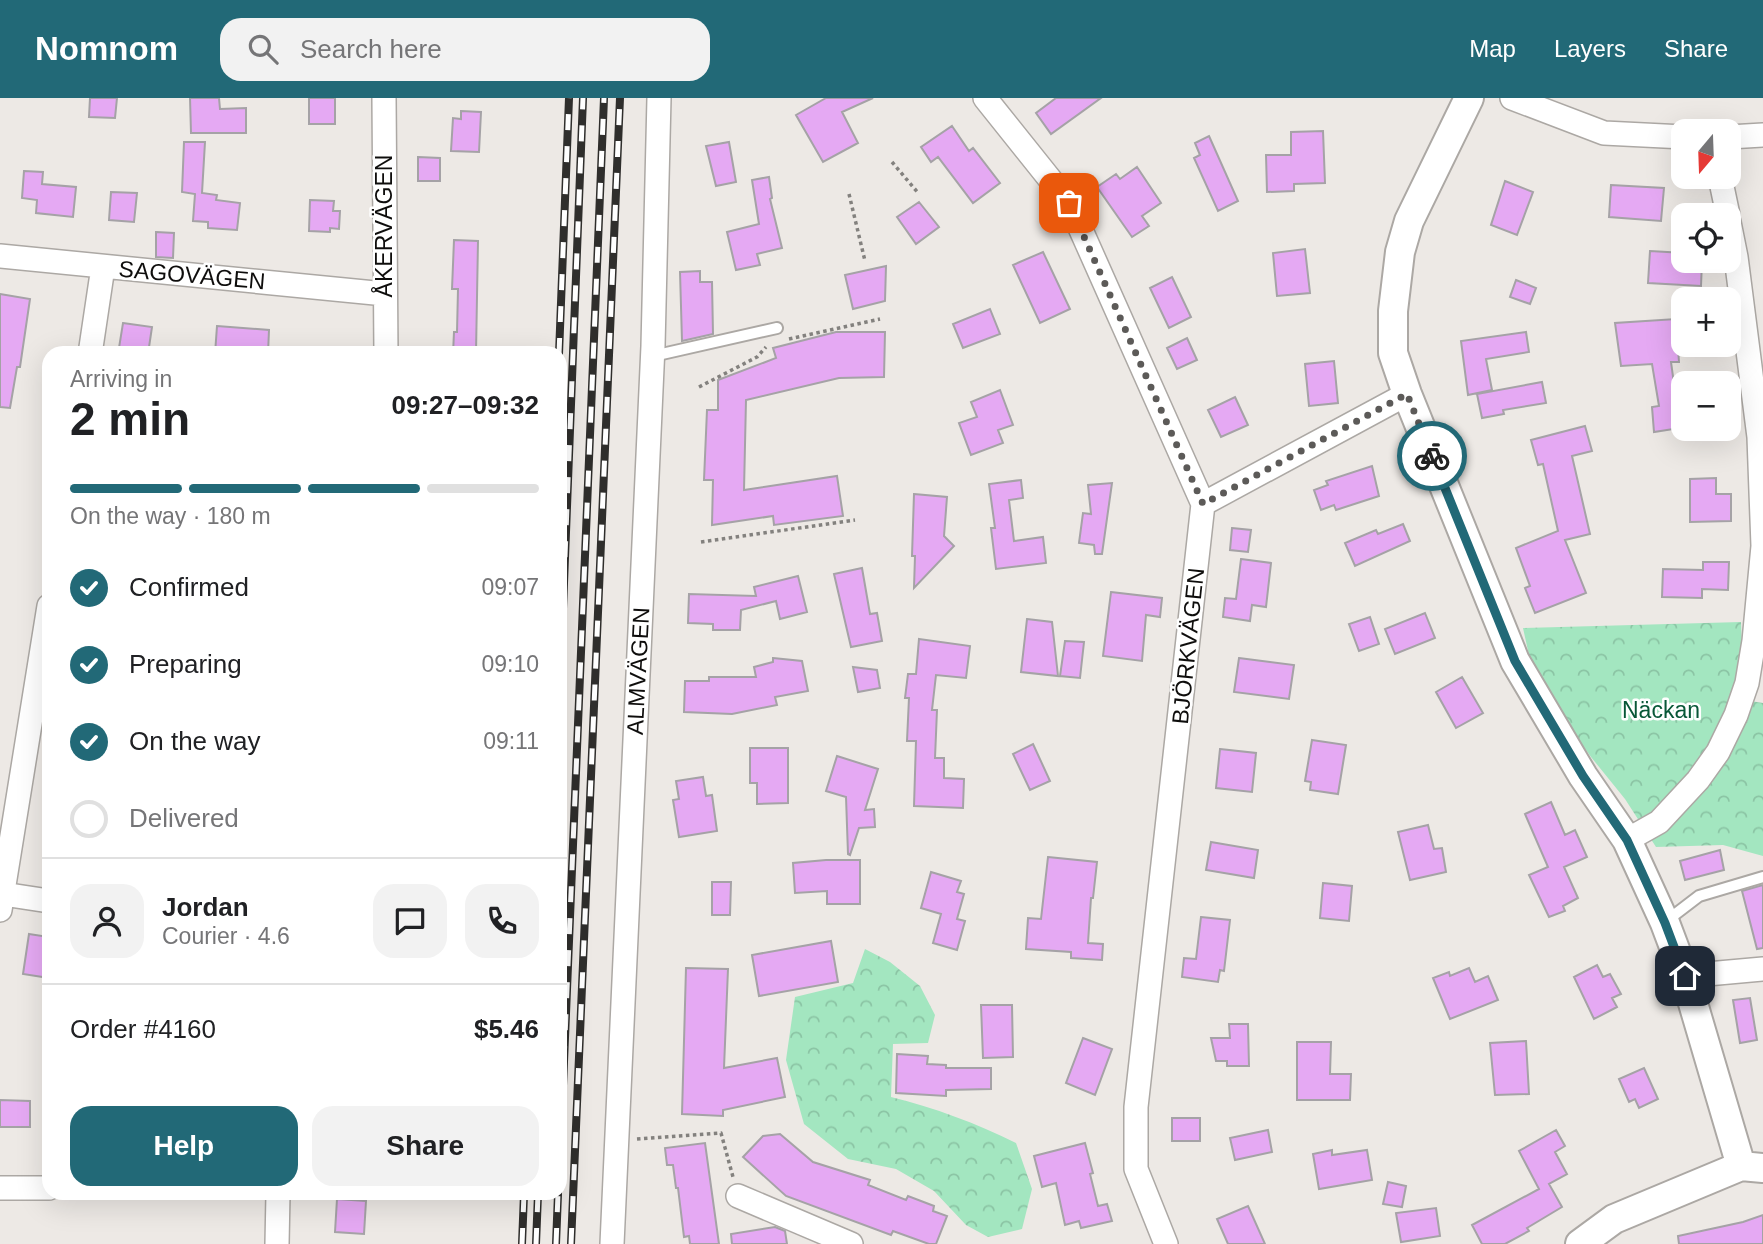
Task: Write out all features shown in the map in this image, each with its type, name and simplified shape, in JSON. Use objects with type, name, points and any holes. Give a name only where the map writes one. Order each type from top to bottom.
[{"type":"street","name":"ÅKERVÄGEN","points":[[384,98],[386,346]]},
{"type":"street","name":"ALMVÄGEN","points":[[612,1244],[653,356],[659,98]]},
{"type":"street","points":[[985,98],[1069,203],[1203,504],[1407,394]]},
{"type":"street","points":[[1469,98],[1409,221],[1400,252],[1393,311],[1394,353],[1407,394],[1515,661],[1583,776],[1627,840],[1665,923],[1752,1167],[1614,1219],[1580,1244]]},
{"type":"street","points":[[1512,98],[1604,133],[1671,136]]},
{"type":"street","points":[[1741,136],[1763,135]]},
{"type":"street","name":"SAGOVÄGEN","points":[[0,256],[385,293]]},
{"type":"street","points":[[91,346],[103,267]]},
{"type":"street","points":[[1627,840],[1659,822],[1698,780],[1718,752],[1736,715],[1747,683],[1763,546],[1759,437],[1738,273]]},
{"type":"street","name":"BJÖRKVÄGEN","points":[[1166,1244],[1136,1169],[1136,1107],[1203,504]]},
{"type":"street","points":[[42,649],[1,902],[42,901]]},
{"type":"street","points":[[1685,976],[1763,970]]},
{"type":"street","points":[[0,1188],[42,1188]]},
{"type":"street","points":[[738,1196],[851,1244]]},
{"type":"street","points":[[277,1244],[278,1200]]},
{"type":"lane","points":[[653,356],[777,328]]},
{"type":"lane","points":[[1665,923],[1699,896],[1763,877]]},
{"type":"path","points":[[892,162],[919,194]]},
{"type":"path","points":[[849,194],[865,261]]},
{"type":"path","points":[[781,341],[880,319]]},
{"type":"path","points":[[699,387],[757,357],[768,344]]},
{"type":"path","points":[[701,542],[855,520]]},
{"type":"path","points":[[616,1141],[721,1133],[738,1196]]},
{"type":"green space","name":"Näckan","points":[[1741,622],[1744,700],[1763,703],[1763,856],[1723,845],[1656,847],[1625,799],[1534,678],[1523,628]]},
{"type":"green space","points":[[865,949],[890,962],[920,986],[935,1015],[928,1043],[893,1044],[891,1097],[955,1117],[1016,1143],[1032,1189],[1022,1229],[988,1237],[966,1225],[934,1191],[896,1169],[848,1159],[804,1124],[786,1060],[795,997],[853,983]]},
{"type":"building","points":[[90,98],[117,98],[115,118],[89,117]]},
{"type":"building","points":[[190,98],[219,98],[220,109],[246,108],[246,133],[191,133]]},
{"type":"building","points":[[309,98],[335,98],[335,124],[309,124]]},
{"type":"building","points":[[826,98],[873,98],[842,112],[858,143],[823,162],[796,115]]},
{"type":"building","points":[[1056,98],[1101,98],[1051,134],[1036,113]]},
{"type":"building","points":[[461,111],[481,112],[479,152],[451,151],[453,118],[461,119]]},
{"type":"building","points":[[952,126],[969,151],[973,148],[1000,183],[973,203],[938,157],[931,162],[921,147]]},
{"type":"building","points":[[1323,131],[1325,183],[1294,184],[1294,191],[1267,192],[1266,155],[1291,155],[1291,132]]},
{"type":"building","points":[[1209,136],[1238,201],[1218,211],[1194,158],[1200,155],[1195,143]]},
{"type":"building","points":[[184,142],[205,142],[202,193],[217,195],[216,200],[240,203],[237,230],[208,228],[208,222],[193,221],[195,194],[182,192]]},
{"type":"building","points":[[729,142],[736,182],[716,186],[706,146]]},
{"type":"building","points":[[418,157],[440,158],[440,181],[418,181]]},
{"type":"building","points":[[1137,167],[1161,203],[1142,216],[1149,226],[1132,237],[1097,187],[1116,174],[1120,179]]},
{"type":"building","points":[[24,171],[43,172],[42,184],[76,187],[73,217],[36,213],[37,200],[22,198]]},
{"type":"building","points":[[769,177],[770,199],[782,248],[757,254],[760,265],[736,270],[727,232],[759,224],[752,180]]},
{"type":"building","points":[[1505,181],[1533,192],[1517,235],[1491,225]]},
{"type":"building","points":[[1611,185],[1664,188],[1661,221],[1609,217]]},
{"type":"building","points":[[111,192],[137,193],[134,222],[109,220]]},
{"type":"building","points":[[310,200],[334,201],[333,211],[340,211],[339,229],[330,228],[330,232],[309,231]]},
{"type":"building","points":[[919,202],[939,227],[916,244],[897,217]]},
{"type":"building","points":[[156,232],[174,233],[173,258],[156,257]]},
{"type":"building","points":[[454,240],[478,241],[476,346],[453,346],[454,332],[457,332],[458,289],[452,289]]},
{"type":"building","points":[[1305,249],[1310,293],[1277,296],[1273,253]]},
{"type":"building","points":[[1650,251],[1671,252],[1671,273],[1702,273],[1701,286],[1648,283]]},
{"type":"building","points":[[1043,252],[1070,309],[1040,323],[1013,265]]},
{"type":"building","points":[[886,266],[885,301],[853,309],[845,275]]},
{"type":"building","points":[[700,271],[700,282],[712,282],[713,334],[682,341],[680,272]]},
{"type":"building","points":[[1172,277],[1191,317],[1169,328],[1150,288]]},
{"type":"building","points":[[1516,280],[1536,288],[1530,304],[1510,297]]},
{"type":"building","points":[[0,294],[30,299],[20,367],[17,367],[10,408],[0,407]]},
{"type":"building","points":[[990,309],[1000,334],[963,348],[953,324]]},
{"type":"building","points":[[1671,319],[1671,357],[1679,357],[1679,362],[1671,362],[1671,429],[1654,432],[1652,407],[1659,406],[1652,364],[1621,366],[1615,323]]},
{"type":"building","points":[[123,323],[152,327],[149,346],[119,346]]},
{"type":"building","points":[[217,326],[269,330],[268,346],[216,346]]},
{"type":"building","points":[[836,332],[885,332],[884,377],[839,378],[746,400],[744,490],[837,476],[843,516],[774,525],[773,516],[712,525],[713,480],[704,480],[707,410],[718,410],[718,380],[776,358],[773,348]]},
{"type":"building","points":[[1526,332],[1529,352],[1486,359],[1492,390],[1468,395],[1461,341]]},
{"type":"building","points":[[1187,338],[1197,360],[1177,369],[1167,348]]},
{"type":"building","points":[[1334,361],[1338,403],[1309,406],[1305,364]]},
{"type":"building","points":[[1542,382],[1546,403],[1503,410],[1504,414],[1482,418],[1477,394]]},
{"type":"building","points":[[1000,390],[1013,425],[998,430],[1003,443],[971,455],[959,423],[977,417],[971,402]]},
{"type":"building","points":[[1235,397],[1248,425],[1221,437],[1208,410]]},
{"type":"building","points":[[1585,426],[1592,451],[1572,456],[1590,534],[1565,540],[1586,593],[1535,613],[1525,588],[1530,586],[1516,548],[1558,531],[1543,464],[1538,465],[1531,440]]},
{"type":"building","points":[[1372,466],[1379,496],[1336,510],[1334,505],[1321,510],[1314,490],[1328,485],[1326,481]]},
{"type":"building","points":[[1716,478],[1716,494],[1731,494],[1731,521],[1690,522],[1690,479]]},
{"type":"building","points":[[1021,480],[1023,498],[1009,500],[1014,541],[1043,537],[1046,563],[996,569],[991,528],[995,528],[989,484]]},
{"type":"building","points":[[1112,483],[1102,554],[1095,554],[1094,545],[1079,543],[1083,513],[1091,514],[1088,485]]},
{"type":"building","points":[[914,494],[947,497],[944,536],[954,546],[914,588],[915,556],[912,556]]},
{"type":"building","points":[[1403,524],[1410,541],[1355,566],[1345,543],[1376,530],[1378,534]]},
{"type":"building","points":[[1232,528],[1251,530],[1248,552],[1230,550]]},
{"type":"building","points":[[1241,559],[1271,563],[1266,607],[1252,605],[1250,621],[1223,617],[1225,598],[1236,599]]},
{"type":"building","points":[[1703,562],[1729,562],[1728,590],[1702,589],[1702,598],[1662,597],[1663,569],[1703,570]]},
{"type":"building","points":[[862,568],[870,614],[877,613],[882,641],[851,647],[834,574]]},
{"type":"building","points":[[798,576],[807,612],[780,619],[776,601],[741,610],[740,630],[713,630],[713,624],[688,623],[689,594],[756,596],[754,587]]},
{"type":"building","points":[[1111,592],[1162,598],[1160,617],[1146,615],[1142,661],[1103,656]]},
{"type":"building","points":[[1425,613],[1435,638],[1395,654],[1385,629]]},
{"type":"building","points":[[1370,617],[1379,644],[1359,651],[1349,624]]},
{"type":"building","points":[[1027,619],[1052,622],[1058,676],[1021,672]]},
{"type":"building","points":[[919,639],[970,646],[966,678],[936,675],[932,710],[937,710],[935,758],[944,758],[944,778],[964,779],[963,808],[914,806],[916,741],[907,741],[909,698],[905,698],[908,674],[916,674]]},
{"type":"building","points":[[1065,641],[1084,642],[1080,678],[1060,676]]},
{"type":"building","points":[[773,658],[802,661],[808,691],[775,697],[777,705],[732,714],[684,712],[685,681],[709,681],[709,677],[756,677],[754,667],[773,662]]},
{"type":"building","points":[[1239,658],[1294,665],[1289,699],[1234,692]]},
{"type":"building","points":[[853,667],[877,670],[880,688],[858,692]]},
{"type":"building","points":[[1462,677],[1483,713],[1456,728],[1436,692]]},
{"type":"building","points":[[1312,740],[1346,745],[1338,794],[1310,790],[1311,782],[1305,781]]},
{"type":"building","points":[[1033,744],[1050,781],[1030,790],[1013,754]]},
{"type":"building","points":[[750,748],[788,748],[788,803],[757,804],[757,783],[750,783]]},
{"type":"building","points":[[1220,749],[1256,753],[1252,792],[1216,788]]},
{"type":"building","points":[[837,756],[878,769],[865,810],[874,809],[875,827],[859,828],[850,855],[846,797],[826,791]]},
{"type":"building","points":[[703,777],[706,796],[712,795],[717,831],[679,837],[673,800],[679,799],[676,781]]},
{"type":"building","points":[[1551,802],[1565,835],[1575,830],[1587,857],[1564,867],[1578,898],[1563,906],[1565,911],[1549,917],[1529,875],[1548,867],[1525,814]]},
{"type":"building","points":[[1428,825],[1434,849],[1442,848],[1446,872],[1410,880],[1398,832]]},
{"type":"building","points":[[1211,842],[1258,850],[1254,878],[1206,870]]},
{"type":"building","points":[[1720,850],[1724,870],[1685,880],[1680,861]]},
{"type":"building","points":[[1048,857],[1097,862],[1088,943],[1103,944],[1102,960],[1071,958],[1071,952],[1026,949],[1028,918],[1041,919]]},
{"type":"building","points":[[860,860],[860,904],[827,904],[827,891],[795,893],[793,863]]},
{"type":"building","points":[[931,872],[961,881],[957,892],[964,894],[957,919],[965,921],[957,950],[933,943],[941,914],[921,908]]},
{"type":"building","points":[[712,882],[731,882],[730,915],[712,915]]},
{"type":"building","points":[[1323,883],[1352,886],[1349,921],[1320,918]]},
{"type":"building","points":[[1763,885],[1763,948],[1757,949],[1742,891]]},
{"type":"building","points":[[1201,917],[1230,920],[1224,971],[1220,970],[1218,982],[1182,977],[1184,958],[1196,959]]},
{"type":"building","points":[[29,934],[42,936],[42,977],[23,974]]},
{"type":"building","points":[[831,941],[838,982],[759,996],[752,955]]},
{"type":"building","points":[[1597,965],[1603,977],[1610,974],[1621,994],[1612,998],[1617,1007],[1594,1019],[1574,977]]},
{"type":"building","points":[[686,968],[728,969],[724,1068],[777,1058],[785,1097],[723,1110],[723,1116],[682,1114]]},
{"type":"building","points":[[1469,968],[1475,982],[1488,976],[1498,1000],[1450,1019],[1433,978],[1449,972],[1450,976]]},
{"type":"building","points":[[1750,998],[1757,1040],[1740,1043],[1733,1000]]},
{"type":"building","points":[[981,1005],[1012,1005],[1013,1057],[983,1058]]},
{"type":"building","points":[[1229,1024],[1248,1024],[1249,1066],[1227,1066],[1227,1061],[1216,1061],[1211,1038],[1230,1038]]},
{"type":"building","points":[[1083,1038],[1112,1049],[1095,1095],[1066,1083]]},
{"type":"building","points":[[1526,1041],[1529,1094],[1495,1095],[1490,1043]]},
{"type":"building","points":[[1297,1042],[1331,1042],[1330,1074],[1351,1074],[1350,1100],[1297,1100]]},
{"type":"building","points":[[897,1054],[928,1056],[927,1064],[946,1065],[946,1068],[991,1068],[991,1089],[946,1090],[946,1096],[896,1093]]},
{"type":"building","points":[[1644,1068],[1658,1099],[1639,1108],[1635,1099],[1629,1102],[1619,1079]]},
{"type":"building","points":[[0,1100],[30,1101],[30,1127],[0,1127]]},
{"type":"building","points":[[1172,1118],[1200,1118],[1200,1141],[1172,1141]]},
{"type":"building","points":[[1268,1130],[1272,1152],[1235,1160],[1230,1138]]},
{"type":"building","points":[[1556,1130],[1565,1146],[1555,1152],[1567,1174],[1549,1184],[1562,1207],[1527,1228],[1529,1231],[1505,1244],[1482,1244],[1472,1225],[1539,1189],[1519,1151]]},
{"type":"building","points":[[780,1134],[813,1162],[870,1180],[868,1185],[906,1200],[908,1196],[934,1206],[933,1211],[947,1216],[936,1244],[893,1231],[891,1235],[786,1196],[743,1157],[763,1136]]},
{"type":"building","points":[[705,1143],[719,1244],[690,1244],[689,1236],[684,1237],[678,1188],[673,1165],[667,1165],[665,1148]]},
{"type":"building","points":[[1085,1143],[1098,1206],[1107,1204],[1112,1221],[1081,1228],[1079,1221],[1065,1225],[1056,1183],[1042,1187],[1034,1156]]},
{"type":"building","points":[[1332,1150],[1332,1155],[1367,1150],[1372,1180],[1319,1189],[1313,1154]]},
{"type":"building","points":[[1388,1182],[1406,1186],[1402,1207],[1383,1204]]},
{"type":"building","points":[[337,1200],[366,1201],[364,1234],[335,1232]]},
{"type":"building","points":[[1248,1206],[1265,1244],[1228,1244],[1217,1219]]},
{"type":"building","points":[[1436,1208],[1440,1236],[1401,1242],[1396,1213]]},
{"type":"building","points":[[1763,1215],[1763,1244],[1679,1244],[1678,1236]]},
{"type":"building","points":[[775,1227],[785,1231],[787,1244],[732,1244],[731,1234]]},
{"type":"railway","points":[[559,346],[569,98]]},
{"type":"railway","points":[[567,506],[583,98]]},
{"type":"railway","points":[[567,989],[604,98]]},
{"type":"railway","points":[[571,1244],[620,98]]},
{"type":"railway","points":[[522,1244],[524,1200]]},
{"type":"railway","points":[[536,1244],[538,1200]]},
{"type":"railway","points":[[556,1244],[558,1200]]},
{"type":"way so far","points":[[1069,203],[1203,504],[1407,394],[1432,456]]},
{"type":"route","points":[[1432,456],[1515,661],[1583,776],[1627,840],[1665,923],[1685,976]]}]
